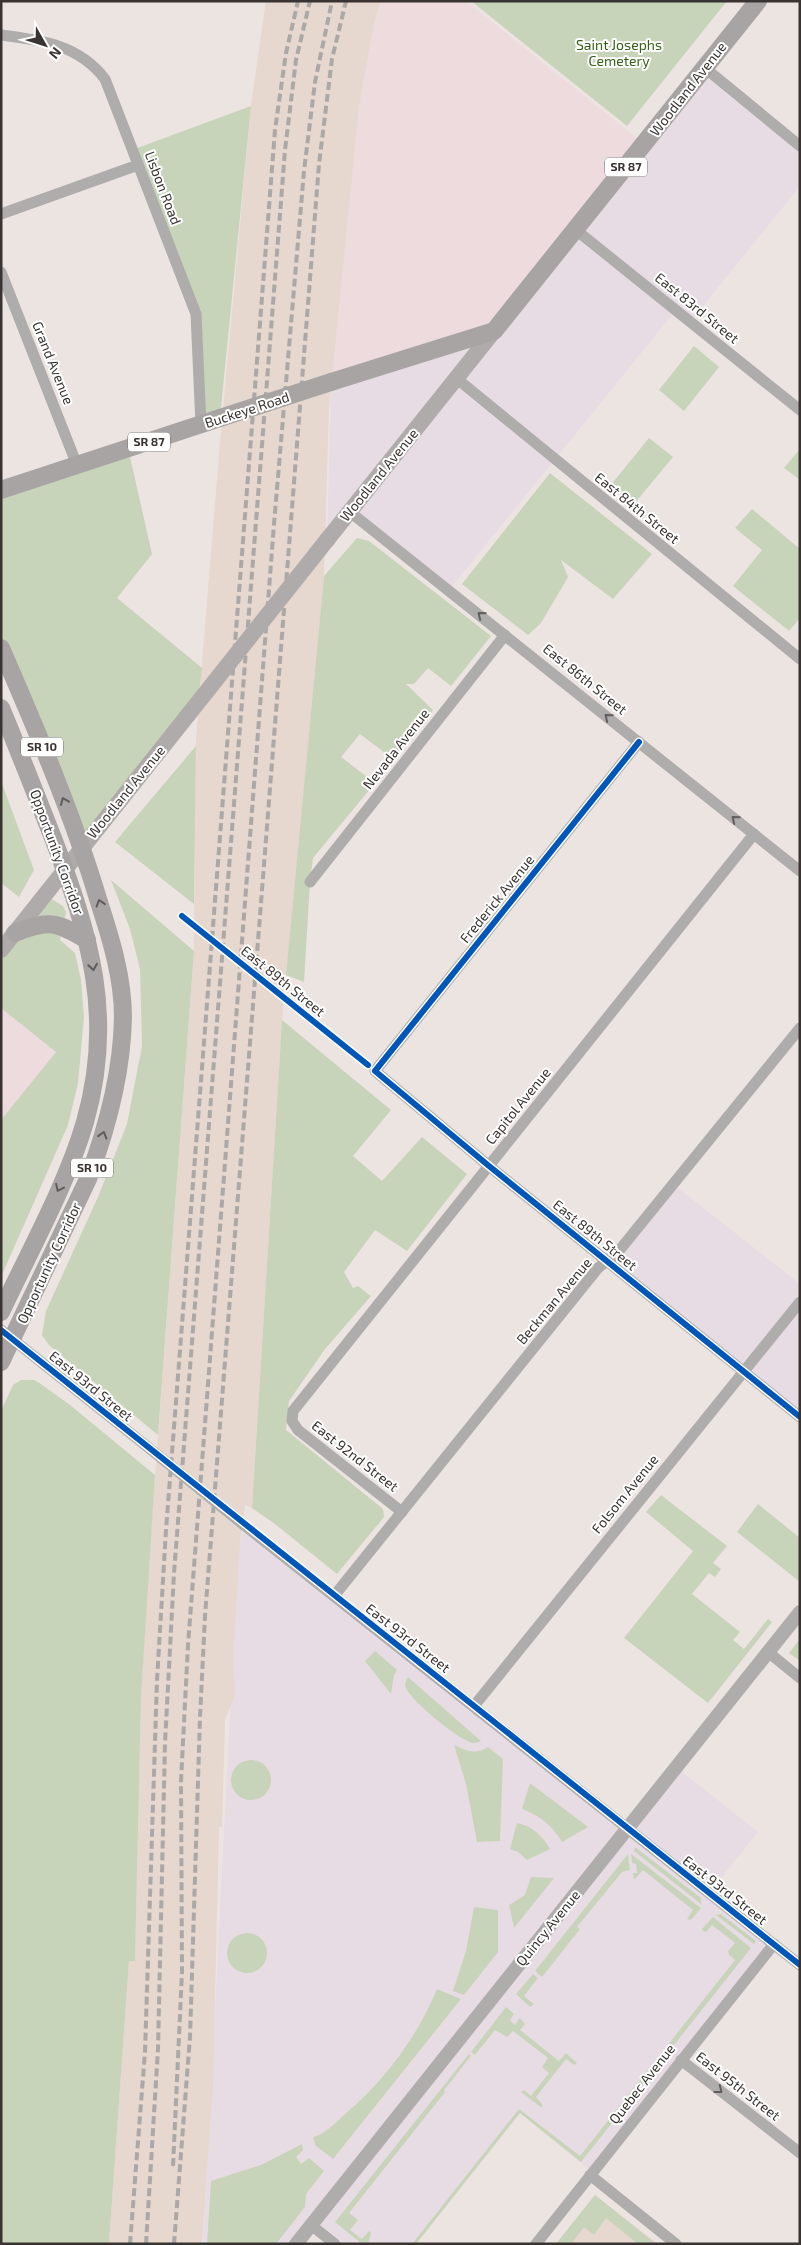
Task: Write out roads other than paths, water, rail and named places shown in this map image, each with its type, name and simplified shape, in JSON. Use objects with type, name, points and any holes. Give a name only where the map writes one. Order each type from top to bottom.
[{"type":"main road","name":"Woodland Avenue","points":[[1,950],[82,846],[758,1]]},
{"type":"main road","name":"Buckeye Road","points":[[1,490],[331,382],[494,332]]},
{"type":"main road","name":"Opportunity Corridor","points":[[1,648],[82,846],[110,936],[120,984],[123,1016],[119,1065],[105,1129],[88,1179],[7,1335],[1,1362]]},
{"type":"main road","name":"Opportunity Corridor","points":[[1,708],[65,870],[87,940],[95,977],[99,1025],[97,1062],[89,1105],[69,1167],[1,1312]]},
{"type":"main road","points":[[15,933],[32,926],[49,924],[62,926],[87,940]]},
{"type":"street","name":"Lisbon Road","points":[[1,34],[51,44],[81,56],[94,65],[105,79],[196,314],[201,425]]},
{"type":"street","points":[[705,68],[800,146]]},
{"type":"street","points":[[1,214],[138,165]]},
{"type":"street","name":"East 83rd Street","points":[[576,230],[800,410]]},
{"type":"street","name":"Grand Avenue","points":[[1,272],[78,465]]},
{"type":"street","name":"East 84th Street","points":[[456,378],[800,659]]},
{"type":"street","name":"East 86th Street","points":[[350,512],[800,871]]},
{"type":"street","name":"Nevada Avenue","points":[[310,882],[506,635]]},
{"type":"street","name":"Frederick Avenue","points":[[375,1071],[639,742]]},
{"type":"street","name":"Capitol Avenue","points":[[292,1421],[293,1411],[754,834]]},
{"type":"street","name":"Beckman Avenue","points":[[334,1596],[597,1270],[618,1252],[800,1028]]},
{"type":"street","name":"East 89th Street","points":[[375,1071],[489,1166],[800,1417]]},
{"type":"street","name":"Folsom Avenue","points":[[474,1706],[800,1302]]},
{"type":"street","name":"East 93rd Street","points":[[7,1335],[800,1965]]},
{"type":"street","name":"East 92nd Street","points":[[292,1421],[298,1430],[402,1512]]},
{"type":"street","name":"Quincy Avenue","points":[[296,2244],[800,1612]]},
{"type":"street","points":[[768,1652],[800,1678]]},
{"type":"street","name":"Quebec Avenue","points":[[536,2244],[774,1944]]},
{"type":"street","name":"East 95th Street","points":[[681,2060],[800,2153]]},
{"type":"street","points":[[590,2175],[676,2244]]},
{"type":"street","points":[[311,2225],[335,2244]]},
{"type":"railway","points":[[130,2244],[145,2052],[157,1680],[166,1530],[275,130],[286,53],[298,1]]},
{"type":"railway","points":[[146,2244],[158,2049],[165,1743],[174,1573],[285,150],[296,60],[310,1]]},
{"type":"railway","points":[[173,2166],[182,1972],[181,1781],[188,1645],[274,524],[304,171],[315,82],[332,1]]},
{"type":"railway","points":[[174,2244],[190,2037],[205,1616],[319,164],[332,59],[346,1]]},
{"type":"park label","name":"Saint Josephs Cemetery","points":[[619,54]]}]
